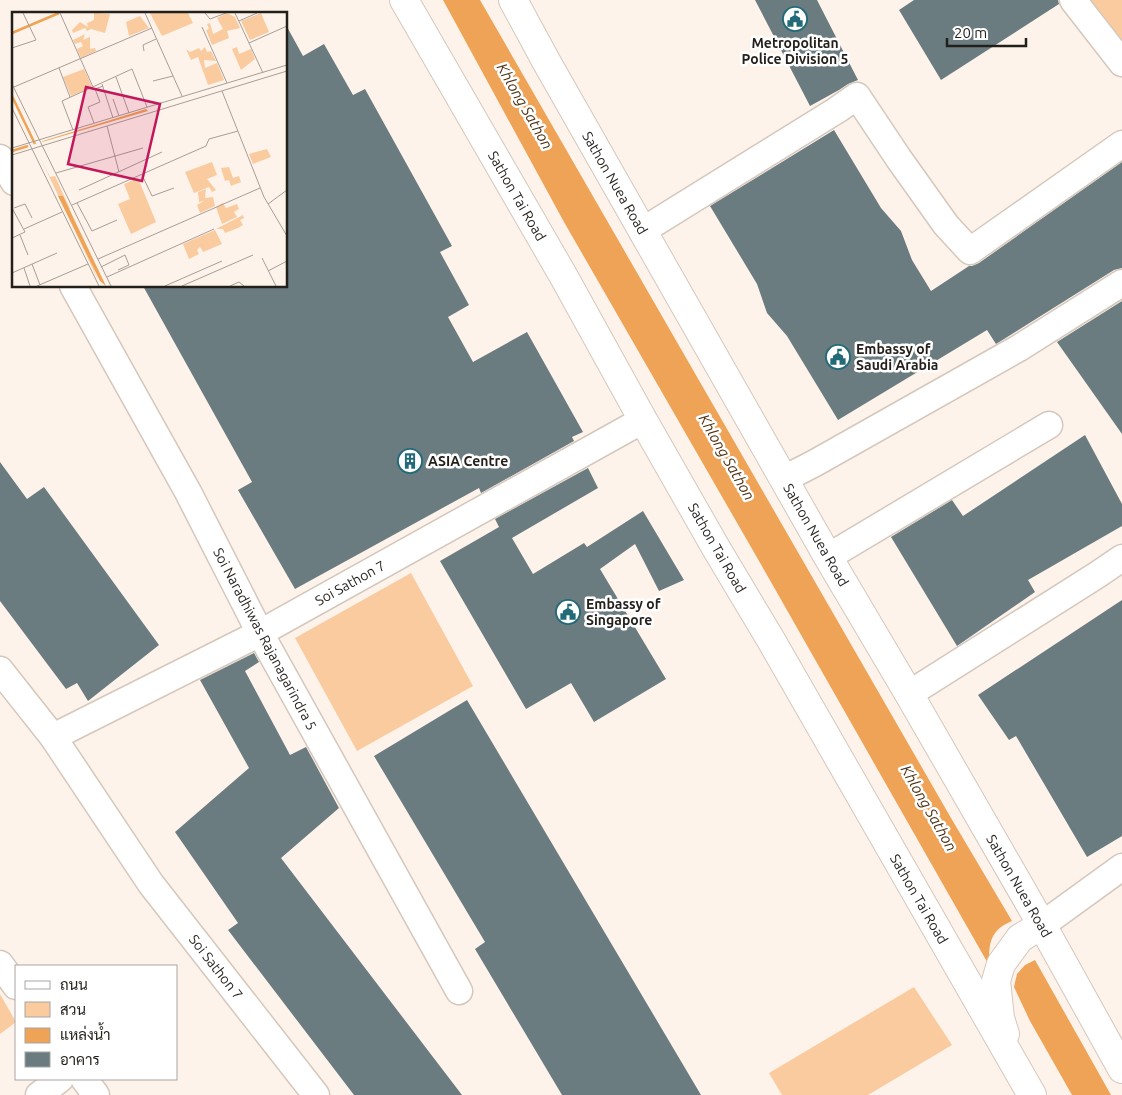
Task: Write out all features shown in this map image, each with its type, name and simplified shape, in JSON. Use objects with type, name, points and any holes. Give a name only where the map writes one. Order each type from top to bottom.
[{"type":"main road","name":"Sathon Tai Road","points":[[404,0],[564,277],[643,420],[1032,1095]]},
{"type":"main road","name":"Sathon Nuea Road","points":[[513,0],[828,558],[909,694],[1122,1069]]},
{"type":"main road","points":[[1014,1065],[1000,1018],[996,981],[1001,964],[1020,938],[1042,926]]},
{"type":"street","points":[[1073,0],[1122,63]]},
{"type":"street","points":[[642,231],[857,96],[946,225],[970,251],[1122,144]]},
{"type":"street","points":[[0,158],[12,179]]},
{"type":"street","points":[[784,479],[1019,348],[1122,283]]},
{"type":"street","name":"Soi Naradhiwas Rajanagarindra 5","points":[[74,288],[188,492],[260,633],[458,990]]},
{"type":"street","name":"Soi Sathon 7","points":[[52,738],[260,633],[643,420]]},
{"type":"street","points":[[828,558],[1049,425]]},
{"type":"street","points":[[909,694],[1122,558]]},
{"type":"street","name":"Soi Sathon 7","points":[[0,670],[52,738],[151,884],[316,1095]]},
{"type":"street","points":[[1042,926],[1122,868]]},
{"type":"street","points":[[0,964],[15,985]]},
{"type":"street","points":[[39,1095],[59,1080]]},
{"type":"street","points":[[85,1080],[96,1095]]},
{"type":"green space","points":[[1083,0],[1122,0],[1122,51]]},
{"type":"green space","points":[[411,573],[473,686],[357,751],[295,638]]},
{"type":"green space","points":[[914,987],[952,1045],[868,1095],[782,1095],[769,1073]]},
{"type":"green space","points":[[0,994],[15,1023],[0,1034]]},
{"type":"water","name":"Khlong Sathon","points":[[443,0],[480,0],[1012,921],[994,934],[989,952],[990,967],[564,222]]},
{"type":"water","points":[[1035,960],[1111,1095],[1072,1095],[1030,1021],[1014,987],[1017,974],[1025,965]]},
{"type":"building","points":[[755,0],[817,0],[858,80],[810,106]]},
{"type":"building","points":[[914,0],[1058,0],[1059,4],[941,80],[899,10]]},
{"type":"building","points":[[288,29],[303,56],[324,44],[353,95],[365,89],[452,246],[440,252],[469,305],[448,317],[473,362],[527,332],[583,432],[572,437],[574,441],[481,493],[479,488],[295,589],[238,490],[252,482],[144,288],[288,288]]},
{"type":"building","points":[[834,130],[881,208],[901,231],[912,260],[931,291],[969,266],[979,263],[1122,162],[1122,268],[1114,270],[996,344],[987,330],[838,420],[787,336],[767,313],[757,284],[710,206]]},
{"type":"building","points":[[1122,301],[1122,434],[1057,342]]},
{"type":"building","points":[[1085,435],[1122,504],[1122,526],[1028,580],[1035,592],[957,646],[891,537],[952,500],[963,516]]},
{"type":"building","points":[[0,462],[27,499],[44,487],[159,645],[88,701],[77,683],[66,689],[0,601]]},
{"type":"building","points":[[588,468],[598,488],[512,538],[533,574],[584,543],[587,547],[643,511],[684,580],[659,591],[635,544],[600,569],[666,679],[594,722],[571,683],[526,709],[440,561],[499,527],[495,519]]},
{"type":"building","points":[[1122,600],[1122,836],[1087,857],[1016,736],[1009,740],[978,695]]},
{"type":"building","points":[[254,653],[259,662],[245,671],[290,755],[306,747],[339,808],[281,858],[462,1095],[354,1095],[228,930],[238,923],[175,832],[249,768],[200,680]]},
{"type":"building","points":[[467,700],[701,1095],[562,1095],[475,949],[485,942],[374,756]]},
{"type":"place","name":"Metropolitan Police Division 5","points":[[795,19]]},
{"type":"place","name":"Embassy of Saudi Arabia","points":[[838,357]]},
{"type":"place","name":"ASIA Centre","points":[[410,461]]},
{"type":"place","name":"Embassy of Singapore","points":[[568,612]]}]
